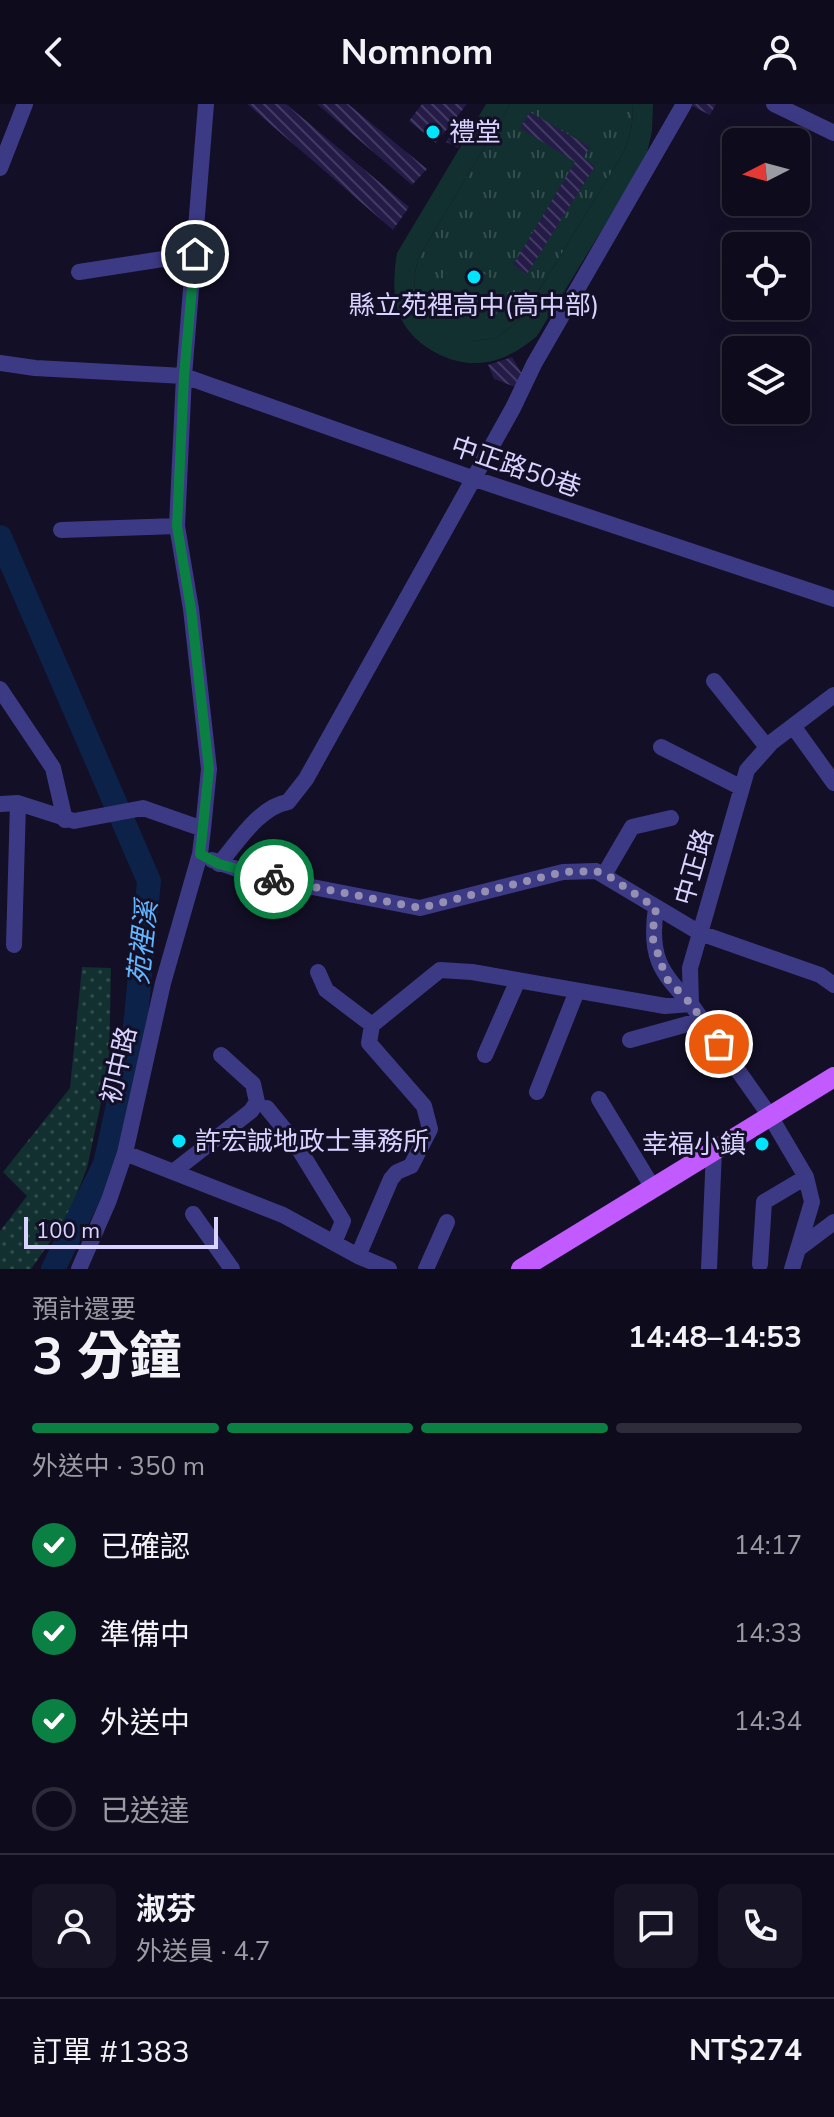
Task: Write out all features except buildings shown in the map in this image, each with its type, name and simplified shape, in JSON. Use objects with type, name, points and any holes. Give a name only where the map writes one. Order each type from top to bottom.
[{"type":"main road","points":[[531,1266],[834,1077]]},
{"type":"street","points":[[0,168],[25,104]]},
{"type":"street","name":"初中路","points":[[79,1269],[109,1200],[125,1153],[163,983],[200,854],[203,829],[209,769],[191,609],[177,526],[184,376],[206,104]]},
{"type":"street","points":[[219,864],[265,812],[275,804],[288,802],[306,779],[684,104]]},
{"type":"street","points":[[774,104],[834,133]]},
{"type":"street","points":[[79,272],[195,254]]},
{"type":"street","name":"中正路50巷","points":[[0,363],[35,368],[184,376],[472,478],[834,599]]},
{"type":"street","points":[[61,530],[177,526]]},
{"type":"street","points":[[714,681],[767,747]]},
{"type":"street","points":[[0,689],[53,768],[70,820]]},
{"type":"street","name":"中正路","points":[[691,1004],[690,968],[747,770],[767,747],[834,695]]},
{"type":"street","points":[[793,726],[834,783]]},
{"type":"street","points":[[661,747],[742,788]]},
{"type":"street","points":[[0,804],[18,803],[70,820],[143,808],[203,829]]},
{"type":"street","points":[[14,945],[18,803]]},
{"type":"street","points":[[604,875],[632,827],[671,818]]},
{"type":"street","points":[[200,854],[256,876],[420,908],[563,872],[596,871],[700,933],[820,975],[834,985]]},
{"type":"street","points":[[656,908],[652,936],[666,978],[691,1004],[770,1116],[806,1177],[812,1202],[792,1269]]},
{"type":"street","points":[[358,1256],[391,1179],[397,1172],[411,1166],[430,1129],[424,1106],[369,1043],[372,1025],[440,970],[472,972],[665,1006],[691,1004]]},
{"type":"street","points":[[318,972],[326,990],[372,1025]]},
{"type":"street","points":[[485,1055],[518,980]]},
{"type":"street","points":[[537,1092],[577,991]]},
{"type":"street","points":[[630,1040],[702,1020]]},
{"type":"street","points":[[173,1172],[251,1111],[257,1102],[253,1084],[221,1055]]},
{"type":"street","points":[[599,1099],[653,1188]]},
{"type":"street","points":[[267,1108],[294,1141],[343,1221],[334,1243]]},
{"type":"street","points":[[709,1269],[714,1150]]},
{"type":"street","points":[[125,1153],[283,1215],[358,1256],[389,1269]]},
{"type":"street","points":[[760,1264],[764,1202],[806,1177]]},
{"type":"street","points":[[193,1214],[232,1269]]},
{"type":"street","points":[[426,1269],[447,1222]]},
{"type":"street","points":[[798,1249],[834,1222]]},
{"type":"green space","points":[[486,104],[510,104],[419,257],[415,272],[416,292],[424,313],[457,255],[505,288],[471,341],[496,338],[522,318],[621,157],[631,131],[632,104],[653,104],[652,131],[646,158],[537,336],[499,359],[473,363],[445,357],[412,334],[401,319],[397,306],[394,275],[397,253]]},
{"type":"green space","points":[[510,104],[632,104],[632,125],[621,157],[522,318],[496,338],[471,341],[458,256],[424,313],[416,292],[415,272],[419,257]]},
{"type":"green space","points":[[546,104],[619,104],[594,148],[539,116]]},
{"type":"green space","points":[[82,967],[111,968],[109,1066],[87,1168],[68,1216],[31,1269],[0,1269],[0,1231],[27,1196],[3,1172],[70,1088]]},
{"type":"waterway","name":"苑裡溪","points":[[0,537],[149,881],[135,1027],[105,1164],[53,1269]]},
{"type":"way so far","points":[[274,879],[420,908],[563,872],[596,871],[656,908],[652,936],[666,978],[691,1004],[719,1044]]},
{"type":"place","name":"禮堂","points":[[433,132]]},
{"type":"place","name":"縣立苑裡高中(高中部)","points":[[474,277]]},
{"type":"place","name":"許宏誠地政士事務所","points":[[179,1141]]},
{"type":"place","name":"幸福小鎮","points":[[762,1144]]},
{"type":"route","points":[[195,254],[184,376],[177,526],[191,609],[209,769],[200,854],[219,864],[274,879]]}]
